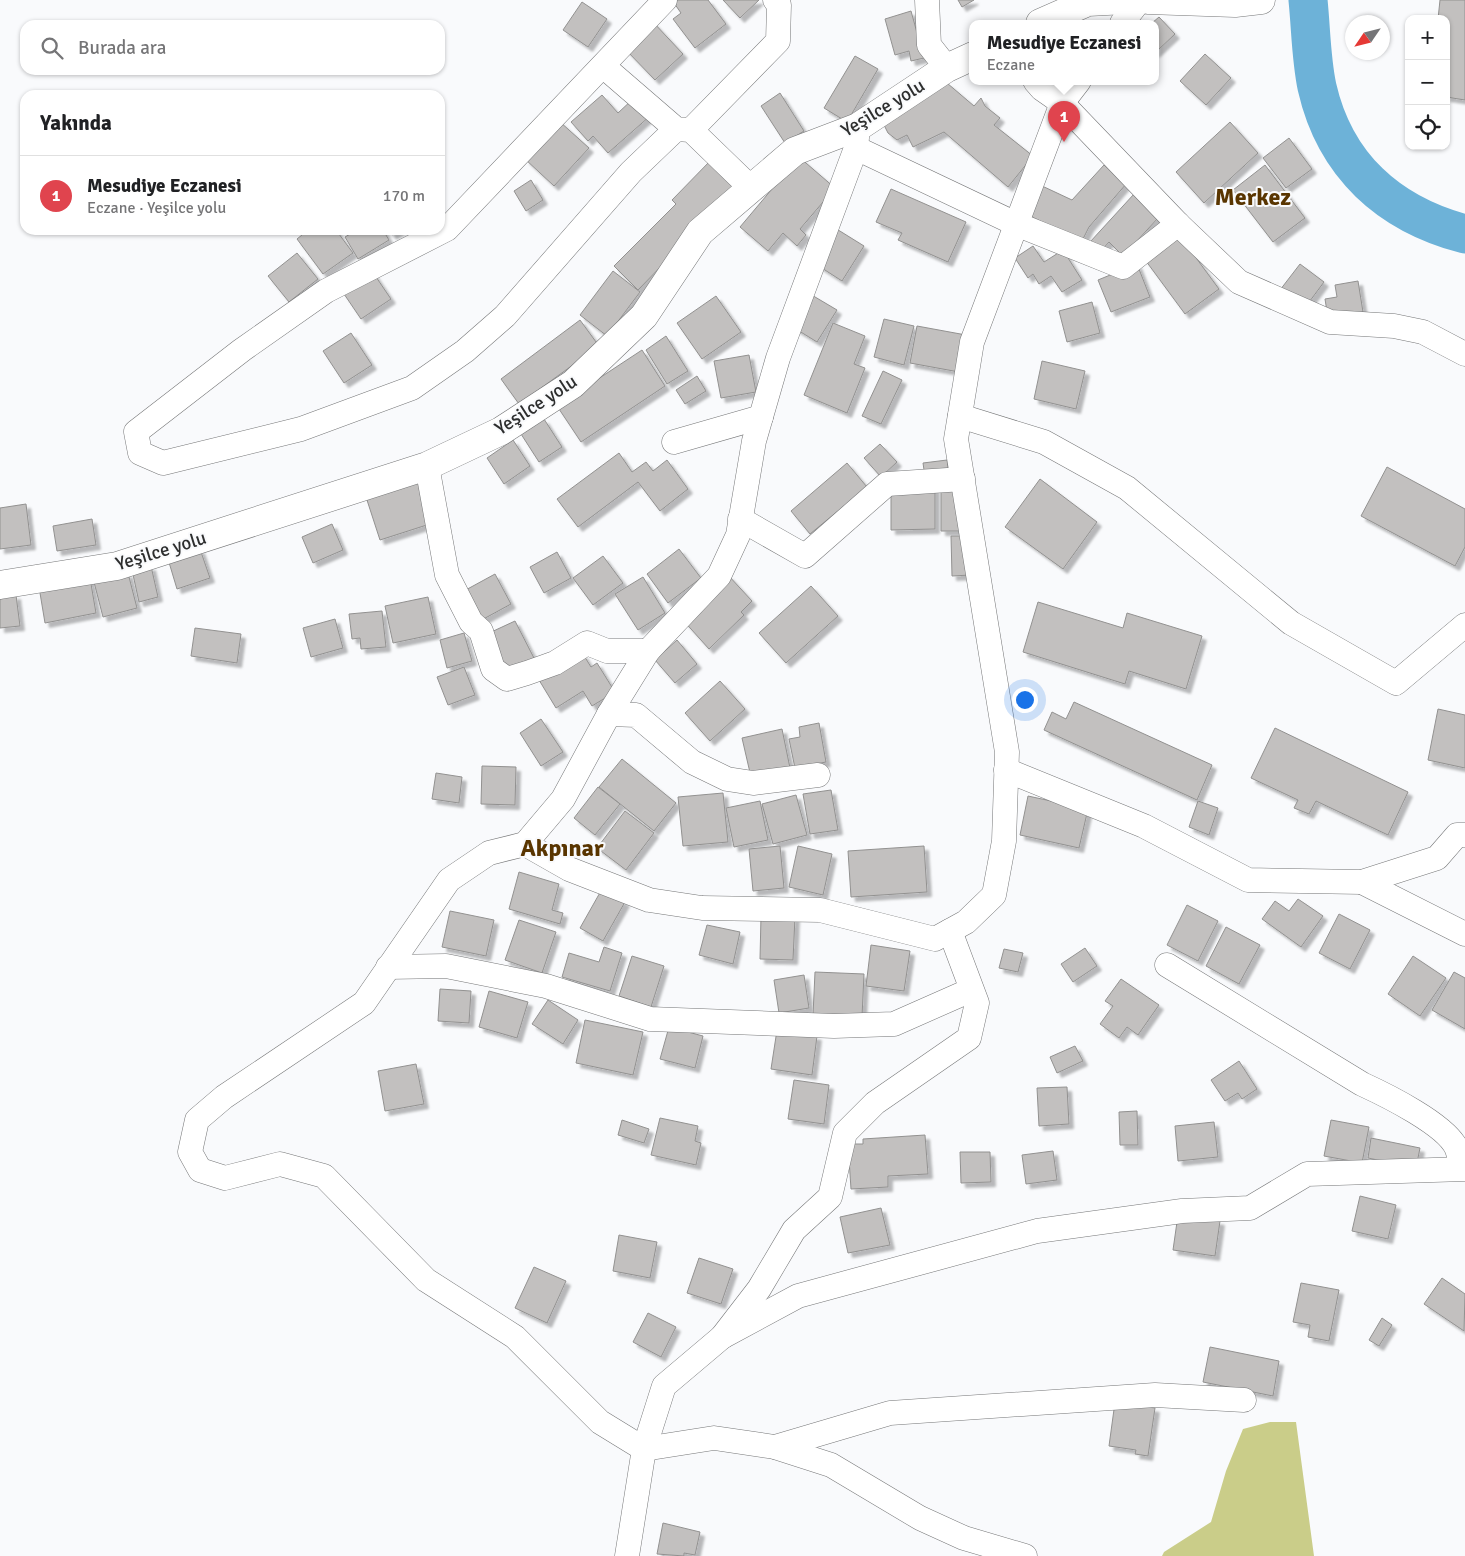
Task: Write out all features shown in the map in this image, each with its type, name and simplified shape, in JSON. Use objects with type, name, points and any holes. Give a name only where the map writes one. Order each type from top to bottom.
[{"type":"main road","points":[[1047,20],[1088,2],[1126,0]]},
{"type":"main road","points":[[1148,0],[1248,2]]},
{"type":"main road","name":"Yeşilce yolu","points":[[0,585],[117,566],[427,466],[501,431],[573,384],[644,316],[700,232],[795,151],[857,138],[947,68],[969,58]]},
{"type":"street","points":[[445,230],[664,0]]},
{"type":"street","points":[[435,235],[326,291],[242,350],[136,432],[140,453],[162,464],[301,429],[412,388],[465,351],[505,316],[631,172],[683,130],[778,41],[779,5],[774,0]]},
{"type":"street","points":[[927,0],[930,45],[947,68]]},
{"type":"street","points":[[1124,20],[1140,0]]},
{"type":"street","points":[[603,66],[683,130],[712,150],[751,188]]},
{"type":"street","points":[[1038,85],[1062,103],[1178,224],[1239,282],[1330,322],[1394,326],[1423,332],[1465,354]]},
{"type":"street","points":[[525,844],[569,869],[649,900],[702,908],[820,910],[935,939],[966,922],[994,895],[1004,841],[1007,752],[956,439],[972,342],[1062,103],[1076,85]]},
{"type":"street","points":[[1025,1556],[964,1538],[920,1518],[830,1465],[775,1447],[714,1438],[644,1449],[600,1422],[515,1337],[426,1280],[324,1176],[280,1164],[225,1178],[200,1170],[190,1152],[197,1120],[224,1097],[364,1004],[449,880],[489,853],[525,844],[563,799],[610,714],[648,651],[719,576],[738,535],[754,441],[778,358],[857,138],[1016,224],[1123,267],[1178,224]]},
{"type":"street","points":[[960,416],[1044,442],[1127,488],[1291,623],[1396,684],[1465,625]]},
{"type":"street","points":[[674,442],[762,417]]},
{"type":"street","points":[[427,466],[447,575],[471,622],[481,631],[493,669],[499,675],[507,679],[527,674],[555,663],[587,643],[607,651],[648,651]]},
{"type":"street","points":[[740,519],[805,556],[887,484],[963,479]]},
{"type":"street","points":[[610,714],[636,715],[692,762],[726,779],[753,783],[818,775]]},
{"type":"street","points":[[1006,770],[1144,826],[1248,880],[1362,882],[1437,858],[1457,835],[1465,835]]},
{"type":"street","points":[[1362,882],[1465,934]]},
{"type":"street","points":[[627,1556],[644,1449],[664,1386],[722,1336],[759,1290],[794,1230],[830,1198],[845,1133],[876,1104],[969,1038],[977,1003],[950,931]]},
{"type":"street","points":[[722,1336],[798,1296],[1037,1231],[1182,1211],[1250,1208],[1307,1174],[1463,1168],[1457,1148],[1442,1132],[1404,1105],[1362,1084],[1167,965]]},
{"type":"street","points":[[388,967],[446,966],[546,986],[650,1019],[834,1026],[894,1024],[971,990]]},
{"type":"street","points":[[775,1447],[890,1413],[1155,1395],[1244,1400]]},
{"type":"green space","points":[[1270,1422],[1296,1422],[1314,1556],[1162,1556],[1164,1552],[1211,1522],[1226,1471],[1243,1429]]},
{"type":"building","points":[[672,0],[708,0],[726,24],[695,48],[673,19],[681,13]]},
{"type":"building","points":[[723,0],[759,0],[740,18]]},
{"type":"building","points":[[958,0],[974,0],[962,7]]},
{"type":"building","points":[[1440,0],[1465,0],[1465,100],[1450,98],[1450,15],[1438,15]]},
{"type":"building","points":[[582,2],[607,19],[588,47],[563,30]]},
{"type":"building","points":[[911,11],[924,58],[911,61],[909,51],[895,55],[885,19]]},
{"type":"building","points":[[1159,17],[1175,34],[1159,49],[1159,20],[1156,20]]},
{"type":"building","points":[[653,22],[683,54],[655,80],[625,49]]},
{"type":"building","points":[[1205,54],[1231,78],[1206,105],[1180,81]]},
{"type":"building","points":[[855,56],[878,69],[847,122],[824,108]]},
{"type":"building","points":[[947,83],[974,106],[981,98],[985,106],[1000,118],[994,125],[1033,156],[1008,187],[944,132],[913,147],[907,135],[897,140],[888,133],[880,117]]},
{"type":"building","points":[[780,93],[804,131],[785,143],[761,106]]},
{"type":"building","points":[[602,95],[618,113],[634,98],[650,116],[608,153],[593,136],[588,141],[571,122]]},
{"type":"building","points":[[559,121],[589,148],[554,186],[525,159]]},
{"type":"building","points":[[1230,122],[1258,153],[1204,203],[1176,172]]},
{"type":"building","points":[[1289,138],[1312,169],[1286,188],[1263,158]]},
{"type":"building","points":[[799,157],[835,188],[800,229],[806,235],[797,246],[783,233],[768,251],[740,227]]},
{"type":"building","points":[[712,159],[739,186],[638,290],[614,266],[676,204],[672,200]]},
{"type":"building","points":[[1104,165],[1127,183],[1089,227],[1082,241],[1028,215],[1040,185],[1072,200]]},
{"type":"building","points":[[1265,165],[1305,218],[1273,242],[1233,190]]},
{"type":"building","points":[[531,180],[543,200],[526,211],[514,191]]},
{"type":"building","points":[[891,189],[966,222],[948,262],[898,240],[902,233],[876,222]]},
{"type":"building","points":[[1134,194],[1159,217],[1123,256],[1109,242],[1100,252],[1090,242]]},
{"type":"building","points":[[835,228],[864,246],[842,281],[814,263]]},
{"type":"building","points":[[1177,232],[1219,289],[1185,314],[1143,257]]},
{"type":"building","points":[[302,235],[340,235],[353,253],[323,274],[297,239]]},
{"type":"building","points":[[348,235],[386,235],[389,240],[358,259],[345,237]]},
{"type":"building","points":[[1033,246],[1044,262],[1063,250],[1082,280],[1062,292],[1051,276],[1039,284],[1033,274],[1028,278],[1015,258]]},
{"type":"building","points":[[297,253],[318,279],[289,302],[268,276]]},
{"type":"building","points":[[1137,264],[1150,297],[1111,312],[1098,280]]},
{"type":"building","points":[[1300,264],[1324,282],[1304,309],[1280,290]]},
{"type":"building","points":[[372,271],[391,299],[361,319],[342,291]]},
{"type":"building","points":[[613,271],[640,292],[607,336],[580,315]]},
{"type":"building","points":[[1358,281],[1363,312],[1328,318],[1325,299],[1337,297],[1335,285]]},
{"type":"building","points":[[810,294],[837,310],[817,342],[791,326]]},
{"type":"building","points":[[716,296],[741,332],[702,359],[677,323]]},
{"type":"building","points":[[1092,302],[1100,333],[1067,342],[1059,311]]},
{"type":"building","points":[[884,319],[914,326],[904,365],[874,357]]},
{"type":"building","points":[[580,320],[599,346],[519,404],[501,379]]},
{"type":"building","points":[[833,323],[865,336],[854,364],[865,368],[847,413],[804,395]]},
{"type":"building","points":[[917,326],[966,335],[959,372],[910,363]]},
{"type":"building","points":[[351,333],[372,365],[344,383],[323,351]]},
{"type":"building","points":[[666,336],[688,371],[667,384],[646,350]]},
{"type":"building","points":[[642,350],[665,386],[581,442],[557,406]]},
{"type":"building","points":[[749,355],[756,392],[721,398],[714,361]]},
{"type":"building","points":[[1042,361],[1085,371],[1076,409],[1034,399]]},
{"type":"building","points":[[883,371],[902,380],[881,424],[862,416]]},
{"type":"building","points":[[697,376],[706,391],[685,404],[676,390]]},
{"type":"building","points":[[544,419],[562,447],[539,462],[521,434]]},
{"type":"building","points":[[513,440],[530,466],[504,484],[487,458]]},
{"type":"building","points":[[880,444],[897,462],[881,477],[864,458]]},
{"type":"building","points":[[619,453],[632,472],[646,462],[653,471],[667,460],[688,489],[660,511],[638,482],[578,527],[557,499]]},
{"type":"building","points":[[947,460],[949,474],[925,477],[923,463]]},
{"type":"building","points":[[847,463],[867,487],[810,534],[791,511]]},
{"type":"building","points":[[1387,467],[1465,509],[1465,547],[1455,566],[1361,516]]},
{"type":"building","points":[[1040,479],[1097,522],[1063,569],[1005,527]]},
{"type":"building","points":[[418,480],[433,523],[380,540],[366,497]]},
{"type":"building","points":[[891,488],[935,488],[935,529],[891,530]]},
{"type":"building","points":[[941,490],[964,491],[964,531],[941,531]]},
{"type":"building","points":[[26,504],[31,545],[0,549],[0,508]]},
{"type":"building","points":[[92,519],[96,545],[57,551],[53,526]]},
{"type":"building","points":[[332,524],[343,550],[313,563],[302,537]]},
{"type":"building","points":[[951,536],[969,536],[971,575],[952,576]]},
{"type":"building","points":[[200,549],[210,578],[177,589],[168,559]]},
{"type":"building","points":[[679,549],[701,578],[668,603],[647,574]]},
{"type":"building","points":[[557,552],[571,578],[544,593],[530,567]]},
{"type":"building","points":[[603,556],[623,583],[593,605],[573,578]]},
{"type":"building","points":[[151,566],[158,597],[139,602],[132,570]]},
{"type":"building","points":[[128,573],[137,608],[103,617],[94,582]]},
{"type":"building","points":[[495,574],[511,604],[478,622],[462,592]]},
{"type":"building","points":[[728,575],[752,601],[741,612],[744,615],[709,649],[682,619]]},
{"type":"building","points":[[643,577],[665,613],[638,630],[615,594]]},
{"type":"building","points":[[90,578],[96,613],[45,623],[39,587]]},
{"type":"building","points":[[811,586],[838,616],[786,663],[759,633]]},
{"type":"building","points":[[16,595],[20,626],[0,628],[0,597]]},
{"type":"building","points":[[428,597],[436,634],[393,643],[385,606]]},
{"type":"building","points":[[1038,602],[1123,628],[1127,613],[1202,636],[1186,689],[1129,671],[1125,684],[1023,652]]},
{"type":"building","points":[[382,611],[386,647],[361,649],[360,638],[352,639],[349,614]]},
{"type":"building","points":[[335,619],[343,648],[311,657],[303,628]]},
{"type":"building","points":[[515,621],[534,658],[506,672],[487,634]]},
{"type":"building","points":[[195,628],[241,634],[237,663],[191,656]]},
{"type":"building","points":[[464,633],[472,661],[447,668],[440,640]]},
{"type":"building","points":[[677,640],[697,664],[675,683],[655,660]]},
{"type":"building","points":[[583,654],[591,667],[597,663],[615,692],[592,706],[583,691],[556,708],[539,680]]},
{"type":"building","points":[[464,667],[475,695],[448,705],[437,677]]},
{"type":"building","points":[[720,681],[745,709],[710,741],[685,713]]},
{"type":"building","points":[[1074,702],[1212,765],[1197,800],[1044,730],[1052,712],[1066,719]]},
{"type":"building","points":[[1438,709],[1465,715],[1465,768],[1428,760]]},
{"type":"building","points":[[541,719],[563,752],[541,766],[520,733]]},
{"type":"building","points":[[819,723],[826,762],[795,768],[789,739],[800,737],[799,727]]},
{"type":"building","points":[[1275,728],[1408,792],[1388,835],[1316,801],[1309,814],[1294,808],[1298,800],[1251,778]]},
{"type":"building","points":[[782,729],[790,768],[751,777],[742,738]]},
{"type":"building","points":[[622,759],[676,803],[654,831],[599,787]]},
{"type":"building","points":[[482,766],[516,767],[515,805],[481,804]]},
{"type":"building","points":[[436,773],[462,777],[459,803],[432,799]]},
{"type":"building","points":[[598,787],[620,804],[595,835],[574,818]]},
{"type":"building","points":[[831,790],[838,830],[810,834],[803,794]]},
{"type":"building","points":[[723,793],[728,842],[683,846],[678,797]]},
{"type":"building","points":[[796,795],[807,835],[773,844],[762,804]]},
{"type":"building","points":[[1028,796],[1088,809],[1079,848],[1020,835]]},
{"type":"building","points":[[760,801],[768,840],[734,847],[726,808]]},
{"type":"building","points":[[1198,801],[1218,808],[1209,835],[1189,827]]},
{"type":"building","points":[[625,811],[654,833],[626,870],[597,848]]},
{"type":"building","points":[[780,846],[784,888],[753,891],[749,849]]},
{"type":"building","points":[[798,846],[832,854],[823,895],[789,887]]},
{"type":"building","points":[[924,846],[927,892],[851,897],[848,851]]},
{"type":"building","points":[[519,872],[559,884],[552,910],[563,913],[560,924],[509,909]]},
{"type":"building","points":[[602,889],[625,902],[603,941],[580,928]]},
{"type":"building","points":[[1298,899],[1323,916],[1301,947],[1262,919],[1275,901],[1289,911]]},
{"type":"building","points":[[1187,905],[1218,921],[1198,961],[1167,945]]},
{"type":"building","points":[[450,911],[494,920],[486,956],[442,947]]},
{"type":"building","points":[[1339,914],[1370,930],[1350,969],[1319,953]]},
{"type":"building","points":[[761,916],[795,917],[793,960],[760,959]]},
{"type":"building","points":[[519,920],[556,932],[542,973],[505,960]]},
{"type":"building","points":[[707,925],[740,932],[733,964],[699,955]]},
{"type":"building","points":[[1226,927],[1260,945],[1239,984],[1206,966]]},
{"type":"building","points":[[871,945],[910,951],[904,991],[866,986]]},
{"type":"building","points":[[604,947],[622,953],[610,991],[562,977],[569,953],[599,962]]},
{"type":"building","points":[[1085,948],[1097,966],[1073,982],[1061,964]]},
{"type":"building","points":[[1004,949],[1023,953],[1018,972],[999,968]]},
{"type":"building","points":[[632,956],[664,966],[651,1007],[619,996]]},
{"type":"building","points":[[1413,956],[1446,978],[1420,1016],[1388,994]]},
{"type":"building","points":[[815,972],[864,974],[862,1017],[813,1015]]},
{"type":"building","points":[[1454,972],[1465,978],[1465,1029],[1432,1010]]},
{"type":"building","points":[[804,975],[809,1008],[779,1013],[774,980]]},
{"type":"building","points":[[1121,979],[1159,1005],[1138,1035],[1127,1027],[1119,1038],[1100,1024],[1113,1006],[1105,1001]]},
{"type":"building","points":[[440,989],[471,991],[469,1023],[438,1021]]},
{"type":"building","points":[[489,991],[528,1002],[517,1038],[479,1027]]},
{"type":"building","points":[[548,1000],[578,1020],[563,1044],[532,1024]]},
{"type":"building","points":[[585,1020],[643,1032],[633,1075],[576,1063]]},
{"type":"building","points":[[669,1027],[703,1036],[695,1068],[660,1059]]},
{"type":"building","points":[[777,1030],[817,1036],[812,1075],[771,1069]]},
{"type":"building","points":[[1075,1046],[1083,1061],[1057,1073],[1050,1057]]},
{"type":"building","points":[[1239,1061],[1257,1089],[1242,1099],[1238,1093],[1225,1101],[1211,1080]]},
{"type":"building","points":[[416,1064],[424,1104],[385,1111],[378,1071]]},
{"type":"building","points":[[794,1080],[829,1085],[824,1124],[788,1119]]},
{"type":"building","points":[[1067,1087],[1069,1124],[1039,1126],[1037,1088]]},
{"type":"building","points":[[1137,1111],[1138,1145],[1120,1145],[1119,1112]]},
{"type":"building","points":[[660,1118],[698,1126],[695,1141],[701,1143],[696,1165],[651,1155]]},
{"type":"building","points":[[622,1120],[649,1129],[644,1143],[618,1135]]},
{"type":"building","points":[[1331,1120],[1369,1127],[1362,1163],[1324,1156]]},
{"type":"building","points":[[1214,1122],[1218,1157],[1178,1161],[1175,1126]]},
{"type":"building","points":[[925,1135],[928,1174],[888,1176],[888,1187],[851,1189],[848,1144],[863,1144],[863,1139]]},
{"type":"building","points":[[1371,1138],[1420,1148],[1416,1168],[1368,1158]]},
{"type":"building","points":[[1053,1151],[1057,1180],[1026,1184],[1022,1155]]},
{"type":"building","points":[[960,1152],[990,1152],[991,1182],[961,1183]]},
{"type":"building","points":[[1360,1196],[1396,1205],[1388,1239],[1352,1231]]},
{"type":"building","points":[[881,1208],[890,1245],[848,1253],[840,1217]]},
{"type":"building","points":[[1178,1215],[1220,1221],[1215,1256],[1173,1250]]},
{"type":"building","points":[[619,1235],[657,1242],[650,1278],[613,1271]]},
{"type":"building","points":[[699,1258],[733,1269],[721,1304],[687,1293]]},
{"type":"building","points":[[534,1267],[566,1281],[547,1323],[515,1308]]},
{"type":"building","points":[[1442,1278],[1465,1294],[1464,1331],[1424,1304]]},
{"type":"building","points":[[1301,1283],[1339,1290],[1329,1341],[1308,1337],[1310,1325],[1293,1322]]},
{"type":"building","points":[[648,1313],[676,1327],[661,1357],[633,1342]]},
{"type":"building","points":[[1382,1318],[1392,1325],[1379,1346],[1369,1340]]},
{"type":"building","points":[[1210,1347],[1279,1361],[1273,1396],[1203,1382]]},
{"type":"building","points":[[1115,1402],[1155,1408],[1148,1456],[1135,1454],[1136,1450],[1109,1446]]},
{"type":"building","points":[[663,1523],[700,1532],[695,1555],[684,1553],[684,1556],[657,1554]]},
{"type":"waterway","points":[[1308,0],[1312,55],[1317,87],[1325,115],[1337,140],[1352,163],[1369,183],[1390,200],[1412,214],[1465,234]]},
{"type":"place","name":"Mesudiye Eczanesi","points":[[1064,142]]},
{"type":"district","name":"Merkez","points":[[1253,197]]},
{"type":"district","name":"Akpınar","points":[[562,848]]}]
